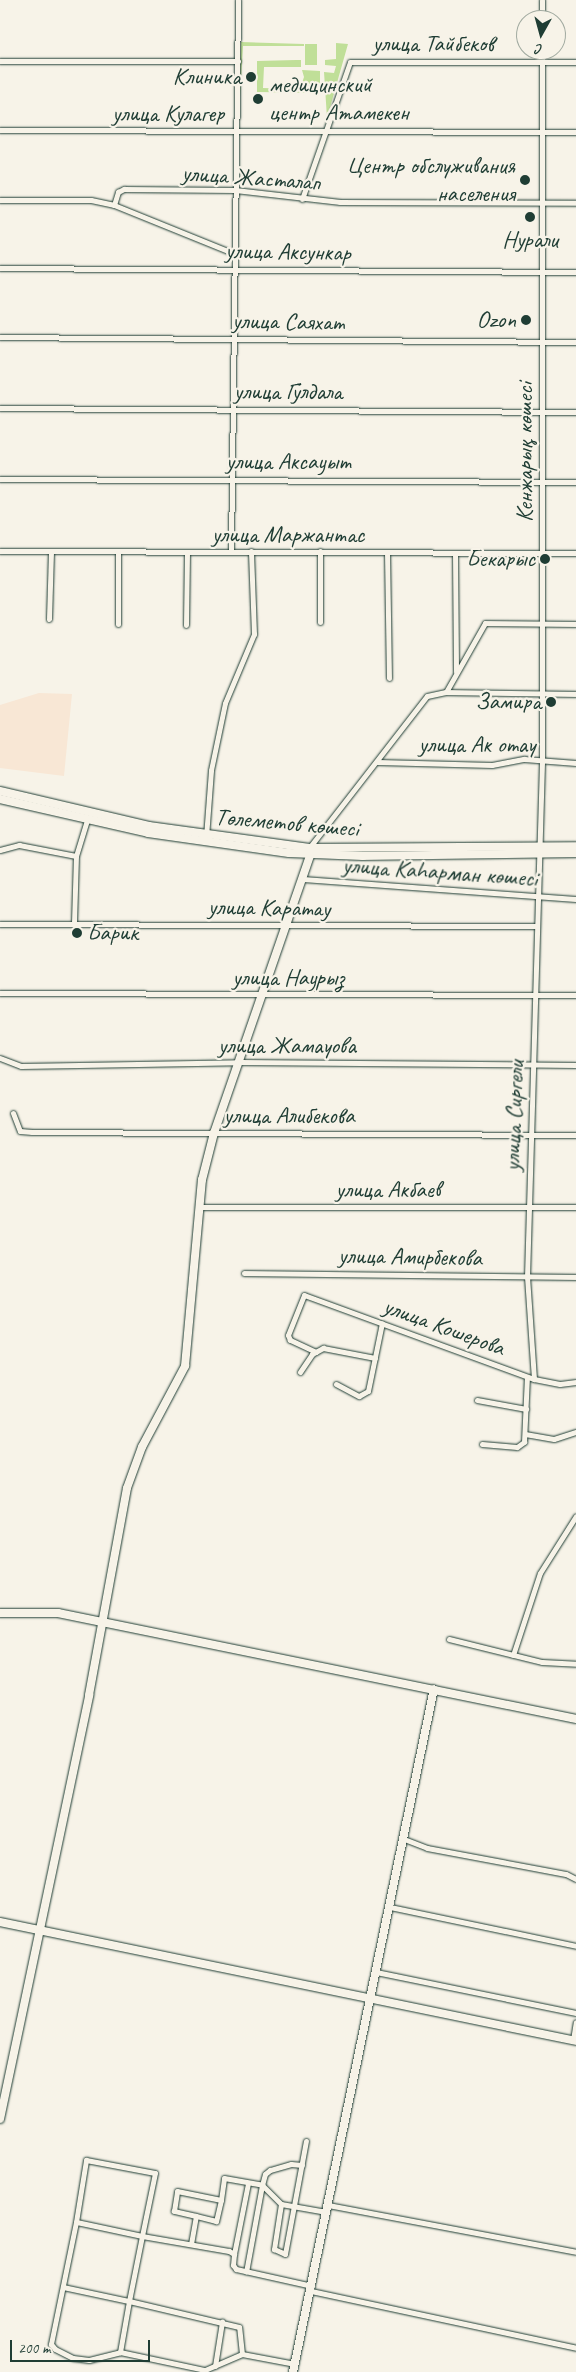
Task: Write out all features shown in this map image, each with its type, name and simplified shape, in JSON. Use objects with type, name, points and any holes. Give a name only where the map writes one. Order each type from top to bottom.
[{"type":"street","points":[[231,552],[232,253],[235,190],[238,0]]},
{"type":"street","points":[[0,61],[238,61]]},
{"type":"street","name":"улица Тайбеков","points":[[328,132],[347,66],[353,61],[576,62]]},
{"type":"street","name":"Кенжарық көшесі","points":[[540,850],[542,762],[542,62]]},
{"type":"street","name":"улица Кулагер","points":[[0,130],[576,132]]},
{"type":"street","points":[[302,199],[328,132]]},
{"type":"street","name":"улица Жасталап","points":[[114,205],[118,192],[124,189],[235,190],[302,199],[576,203]]},
{"type":"street","points":[[0,200],[91,200],[114,205],[232,253]]},
{"type":"street","name":"улица Аксункар","points":[[0,268],[232,268],[576,272]]},
{"type":"street","name":"улица Саяхат","points":[[0,337],[576,342]]},
{"type":"street","name":"улица Гулдала","points":[[0,408],[576,412]]},
{"type":"street","name":"улица Аксауыт","points":[[0,479],[576,482]]},
{"type":"street","name":"улица Маржантас","points":[[0,551],[576,553]]},
{"type":"street","points":[[206,839],[211,770],[225,703],[254,634],[251,551]]},
{"type":"street","points":[[320,551],[320,622]]},
{"type":"street","points":[[49,619],[51,552]]},
{"type":"street","points":[[118,552],[118,624]]},
{"type":"street","points":[[387,552],[389,678]]},
{"type":"street","points":[[186,624],[187,553]]},
{"type":"street","points":[[455,553],[456,673]]},
{"type":"street","points":[[446,692],[485,622],[576,624]]},
{"type":"street","points":[[0,2119],[103,1622],[127,1488],[142,1447],[185,1366],[202,1180],[214,1133],[240,1062],[310,852],[427,696],[446,692],[576,694]]},
{"type":"street","name":"улица Ак отау","points":[[378,762],[492,765],[524,759],[542,762],[576,763]]},
{"type":"street","name":"Төлеметов көшесі","points":[[0,791],[206,839]]},
{"type":"street","name":"Төлеметов көшесі","points":[[0,798],[87,819],[206,839],[310,852],[540,850],[576,853]]},
{"type":"street","points":[[74,923],[76,856],[87,819]]},
{"type":"street","points":[[0,850],[19,845],[76,856]]},
{"type":"street","name":"Төлеметов көшесі","points":[[540,850],[576,846]]},
{"type":"street","name":"улица Сиргели","points":[[534,1379],[527,1277],[534,997],[540,850]]},
{"type":"street","name":"улица Каһарман көшесі","points":[[302,879],[576,900]]},
{"type":"street","name":"улица Каратау","points":[[0,924],[537,926]]},
{"type":"street","name":"улица Наурыз","points":[[0,993],[534,997],[576,995]]},
{"type":"street","name":"улица Жамауова","points":[[0,1058],[21,1066],[240,1062],[576,1065]]},
{"type":"street","name":"улица Алибекова","points":[[13,1113],[20,1131],[32,1132],[576,1135]]},
{"type":"street","name":"улица Акбаев","points":[[201,1207],[576,1207]]},
{"type":"street","name":"улица Амирбекова","points":[[244,1273],[576,1277]]},
{"type":"street","name":"улица Кошерова","points":[[316,1352],[290,1340],[288,1336],[302,1297],[306,1295],[527,1377],[560,1384],[576,1382]]},
{"type":"street","points":[[336,1384],[359,1396],[364,1395],[368,1391],[382,1323]]},
{"type":"street","points":[[300,1372],[316,1352],[323,1348],[375,1358]]},
{"type":"street","points":[[482,1444],[517,1447],[524,1442],[527,1377]]},
{"type":"street","points":[[477,1400],[526,1409]]},
{"type":"street","points":[[525,1434],[541,1440],[576,1432]]},
{"type":"street","points":[[512,1655],[540,1573],[576,1516]]},
{"type":"street","points":[[0,1613],[58,1613],[576,1719]]},
{"type":"street","points":[[449,1639],[542,1662],[576,1664]]},
{"type":"street","points":[[120,2352],[155,2173],[86,2160],[76,2222],[51,2344],[55,2349],[73,2358],[89,2360],[120,2352],[205,2370],[242,2354],[294,2368],[434,1689]]},
{"type":"street","points":[[404,1839],[427,1848],[566,1874],[576,1879]]},
{"type":"street","points":[[390,1908],[576,1946]]},
{"type":"street","points":[[0,1922],[574,2041],[576,2022]]},
{"type":"street","points":[[376,1972],[576,2012]]},
{"type":"street","points":[[281,2204],[274,2250],[280,2254],[287,2252],[306,2141]]},
{"type":"street","points":[[246,2272],[265,2174],[270,2170],[291,2164],[302,2165]]},
{"type":"street","points":[[221,2200],[177,2191],[174,2211],[216,2221],[221,2200],[224,2178],[262,2185],[281,2204],[295,2207],[327,2209],[576,2252]]},
{"type":"street","points":[[248,2182],[234,2254],[234,2267],[246,2272],[312,2288],[576,2348]]},
{"type":"street","points":[[191,2244],[196,2216]]},
{"type":"street","points":[[76,2222],[234,2254]]},
{"type":"street","points":[[63,2287],[239,2327],[242,2354]]},
{"type":"street","points":[[215,2366],[222,2322]]},
{"type":"shaded area","points":[[39,693],[72,694],[64,776],[0,768],[0,705]]},
{"type":"green space","points":[[241,42],[304,44],[304,46],[243,46],[239,114]]},
{"type":"green space","points":[[336,43],[348,44],[327,118],[324,72],[334,73],[336,66],[325,65],[325,60],[336,59]]},
{"type":"green space","points":[[305,44],[317,44],[317,65],[305,65]]},
{"type":"green space","points":[[301,60],[301,67],[264,67],[263,88],[322,90],[322,93],[257,92],[257,61]]},
{"type":"green space","points":[[302,70],[320,71],[320,87],[301,86],[304,77]]},
{"type":"place","name":"Клиника","points":[[251,77]]},
{"type":"place","name":"медицинский центр Атамекен","points":[[258,99]]},
{"type":"place","name":"Центр обслуживания населения","points":[[525,180]]},
{"type":"place","name":"Нурали","points":[[530,217]]},
{"type":"place","name":"Ozon","points":[[526,320]]},
{"type":"place","name":"Бекарыс","points":[[545,559]]},
{"type":"place","name":"Замира","points":[[551,702]]},
{"type":"place","name":"Барик","points":[[77,933]]}]
